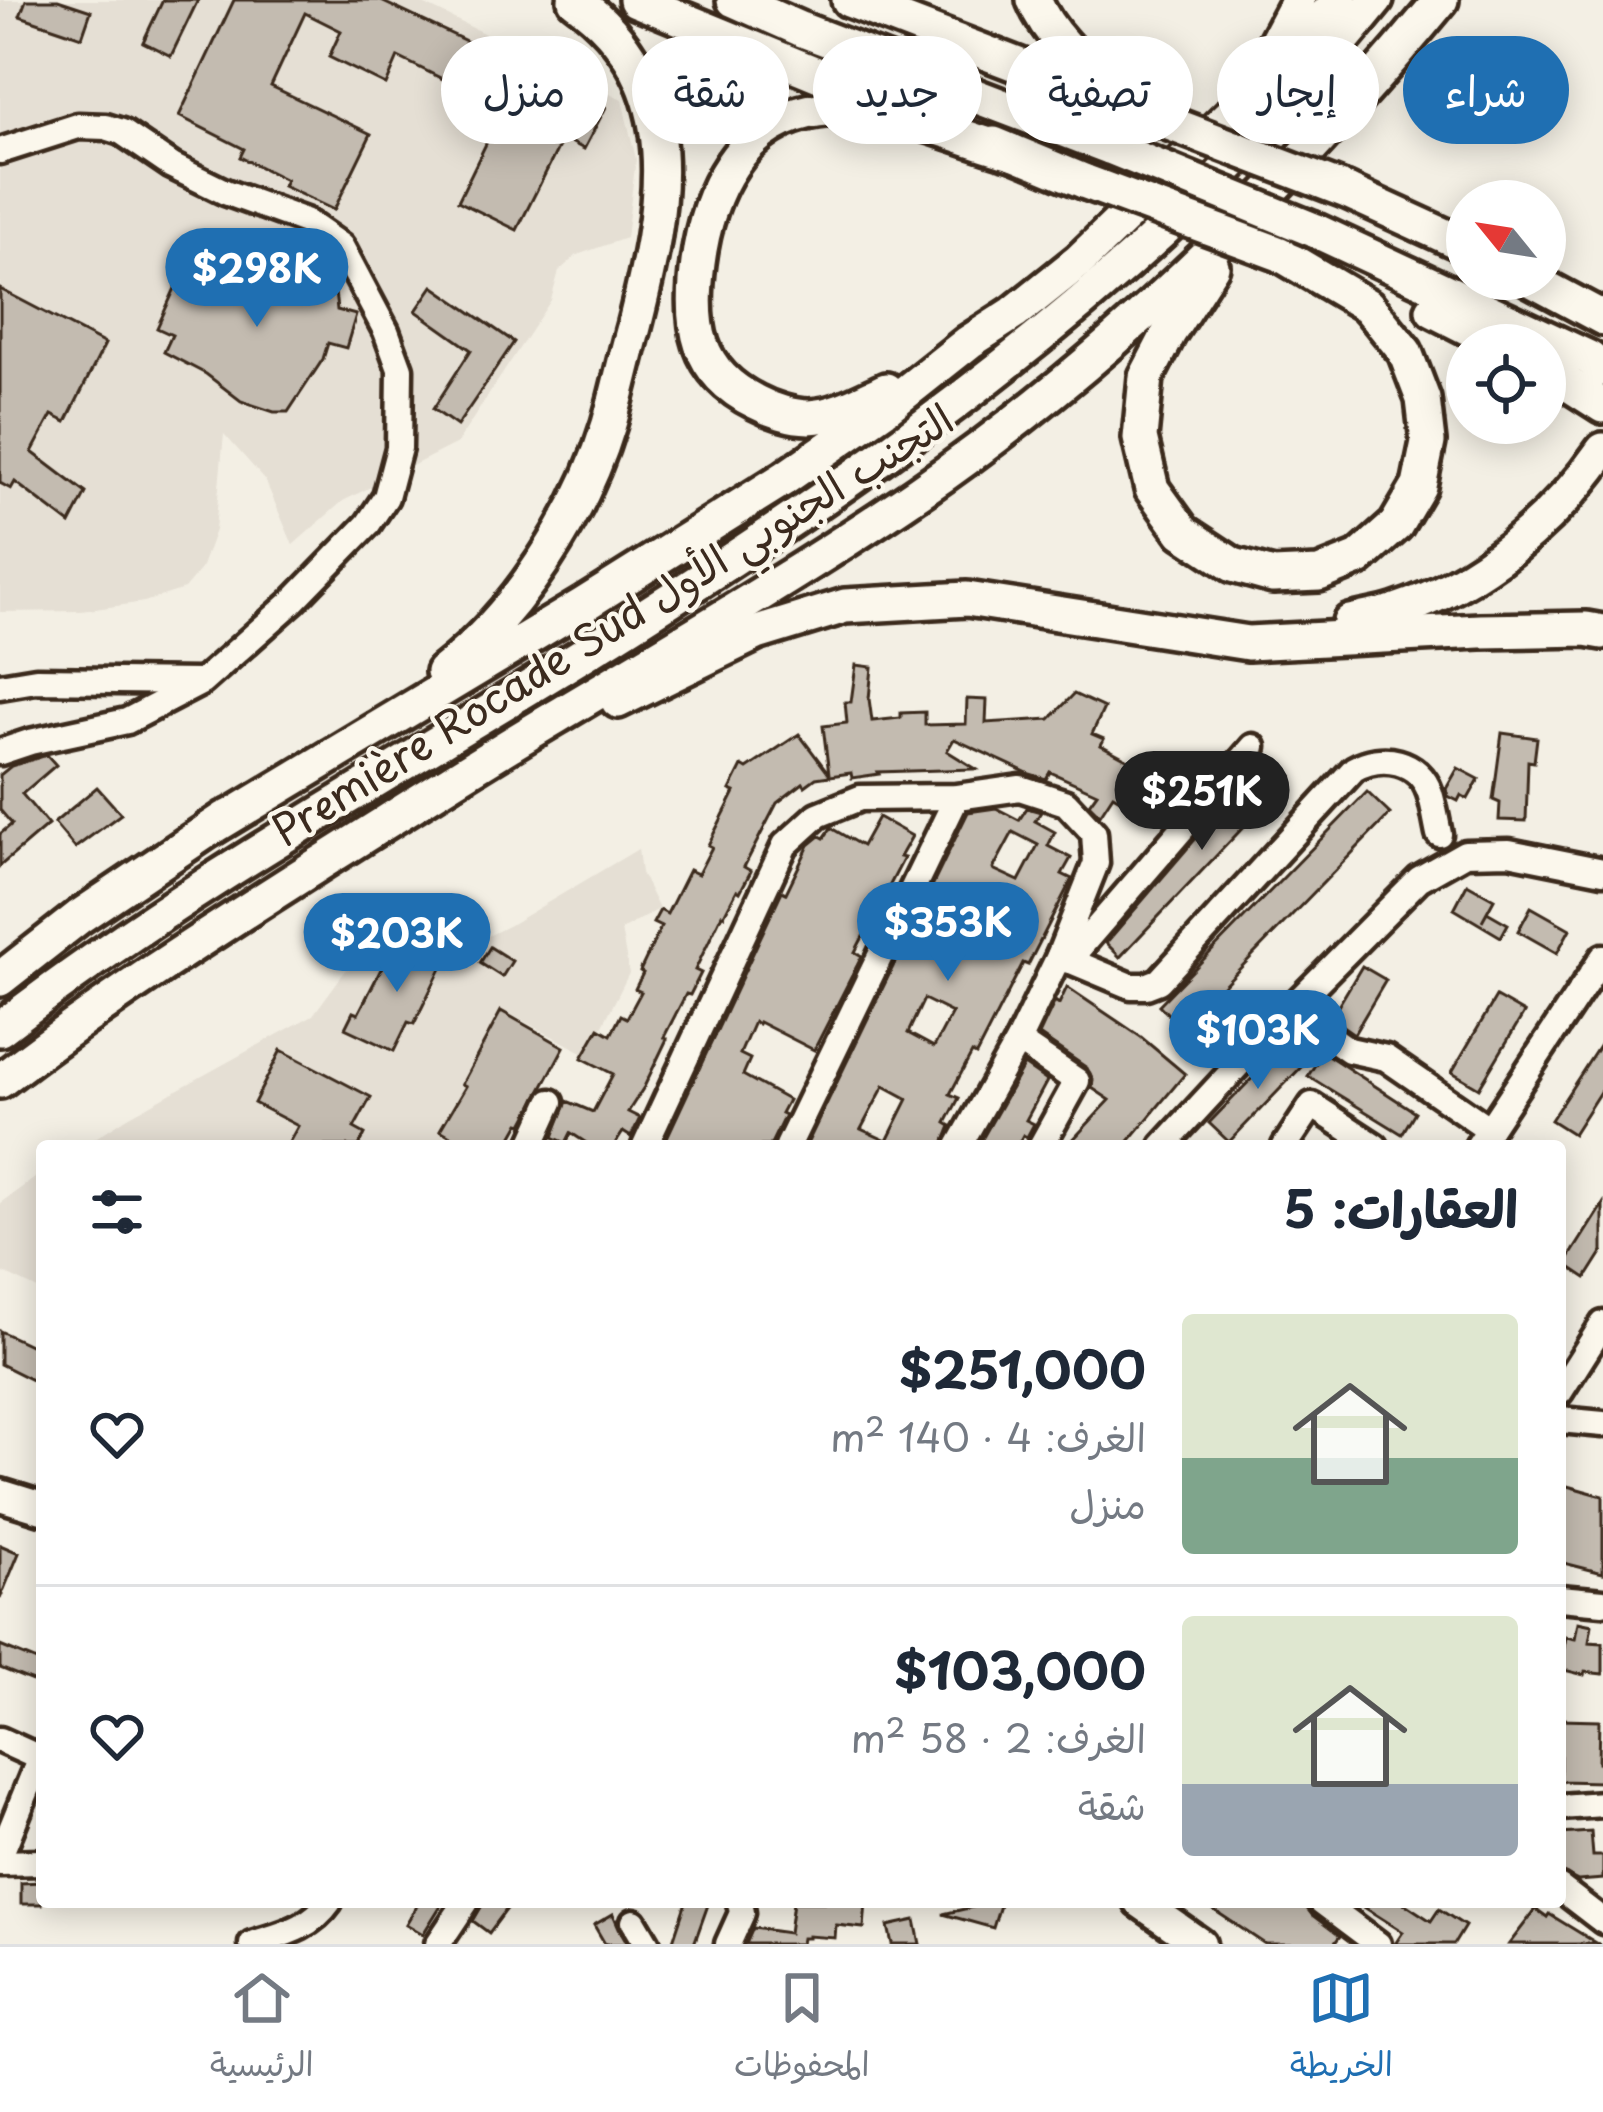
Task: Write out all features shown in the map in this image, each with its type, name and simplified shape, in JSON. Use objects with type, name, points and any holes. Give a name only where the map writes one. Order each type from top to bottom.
[{"type":"highway","points":[[0,979],[79,917],[467,652],[527,584],[568,518],[608,427],[651,261],[661,185],[656,121],[644,87],[597,18],[575,0]]},
{"type":"highway","points":[[636,0],[1086,182],[1280,254],[1355,270],[1461,324]]},
{"type":"highway","points":[[734,0],[1314,230],[1594,381]]},
{"type":"highway","points":[[849,0],[1006,60]]},
{"type":"highway","points":[[1034,0],[1055,36]]},
{"type":"highway","points":[[1279,36],[1298,0]]},
{"type":"highway","points":[[1306,36],[1340,0]]},
{"type":"highway","name":"Première Rocade Sud التجنب الجنوبي الأول","points":[[0,1029],[159,916],[580,656],[930,423],[1075,308],[1189,206],[1322,66],[1376,0]]},
{"type":"highway","name":"Première Rocade Sud التجنب الجنوبي الأول","points":[[0,1081],[127,989],[469,769],[798,572],[921,491],[1078,370],[1233,232],[1376,79],[1441,0]]},
{"type":"highway","points":[[937,366],[840,410],[807,417],[766,407],[732,387],[704,352],[693,306],[702,230],[710,204],[736,158],[753,139],[792,116],[820,109],[888,114],[1013,152]]},
{"type":"highway","points":[[210,829],[698,533],[837,442],[1014,314],[1217,128]]},
{"type":"highway","points":[[1193,132],[1348,191],[1446,236]]},
{"type":"highway","points":[[1233,232],[1146,377],[1140,438],[1152,489],[1184,532],[1233,565],[1273,576],[1319,574],[1359,558],[1396,525],[1419,486],[1428,442],[1423,399],[1405,352],[1368,306],[1280,254]]},
{"type":"highway","points":[[1566,298],[1603,318]]},
{"type":"highway","points":[[1248,643],[1395,612],[1454,587],[1518,542],[1561,501],[1603,450]]},
{"type":"highway","points":[[469,769],[661,682],[758,632],[845,606],[967,599],[1248,643],[1480,631],[1603,632]]},
{"type":"main road","points":[[0,1495],[36,1506]]},
{"type":"main road","points":[[1149,1908],[1200,1944]]},
{"type":"street","points":[[0,151],[78,126],[106,127],[122,131],[172,166],[225,192],[305,220],[341,246],[400,368],[399,448],[386,497],[368,524],[293,601],[202,682],[127,722],[0,752]]},
{"type":"street","points":[[0,686],[36,680],[202,682]]},
{"type":"street","points":[[1064,959],[1253,747]]},
{"type":"street","points":[[1064,959],[1131,986],[1159,981],[1354,769],[1365,763],[1391,760],[1414,771],[1430,791],[1438,833]]},
{"type":"street","points":[[648,1140],[785,844],[818,814],[860,798],[957,797],[1020,788],[1066,802],[1094,833],[1096,863],[1064,959],[962,1140]]},
{"type":"street","points":[[791,1140],[957,797]]},
{"type":"street","points":[[1169,1140],[1419,879],[1466,853],[1509,852],[1603,871]]},
{"type":"street","points":[[1290,1009],[1349,1050],[1387,1058],[1483,1138],[1603,957]]},
{"type":"street","points":[[1018,1041],[1077,1081],[1044,1140]]},
{"type":"street","points":[[534,1140],[551,1102]]},
{"type":"street","points":[[1290,1140],[1312,1105],[1366,1140]]},
{"type":"street","points":[[1566,1383],[1603,1324]]},
{"type":"street","points":[[1566,1421],[1603,1424]]},
{"type":"street","points":[[1566,1599],[1603,1602]]},
{"type":"street","points":[[0,1740],[36,1754]]},
{"type":"street","points":[[36,1769],[0,1859],[36,1862]]},
{"type":"street","points":[[1566,1807],[1603,1804]]},
{"type":"street","points":[[1566,1893],[1603,1922]]},
{"type":"street","points":[[251,1944],[302,1928],[324,1908]]},
{"type":"street","points":[[438,1944],[462,1908]]},
{"type":"street","points":[[728,1944],[741,1908]]},
{"type":"street","points":[[1330,1908],[1378,1944]]},
{"type":"shaded area","points":[[0,0],[415,0],[490,36],[441,36],[441,144],[608,144],[608,93],[622,100],[636,159],[626,238],[577,255],[559,271],[551,300],[457,443],[343,501],[293,545],[265,480],[224,434],[215,530],[201,569],[184,589],[144,602],[81,611],[0,612]]},
{"type":"shaded area","points":[[638,849],[641,873],[659,909],[621,930],[629,973],[588,1055],[506,1012],[441,1140],[92,1140],[313,1015],[379,925],[438,942],[460,942],[486,937]]},
{"type":"shaded area","points":[[36,1177],[36,1288],[0,1271],[0,1203]]},
{"type":"building","points":[[26,0],[58,0],[91,11],[82,37],[20,16]]},
{"type":"building","points":[[163,0],[198,0],[171,56],[143,42]]},
{"type":"building","points":[[234,0],[379,0],[455,36],[441,36],[441,78],[398,57],[386,85],[329,57],[341,31],[305,13],[271,86],[371,134],[334,210],[283,186],[286,180],[240,157],[244,149],[179,116]]},
{"type":"building","points":[[486,144],[560,144],[517,230],[458,201]]},
{"type":"building","points":[[231,243],[251,253],[239,274],[284,294],[290,270],[310,275],[309,259],[328,257],[337,310],[356,315],[346,348],[328,343],[323,359],[288,412],[241,401],[206,374],[164,352],[172,335],[157,328],[181,275],[210,288]]},
{"type":"building","points":[[433,286],[514,342],[457,426],[433,409],[471,350],[416,311]]},
{"type":"building","points":[[0,289],[105,344],[66,422],[52,415],[32,452],[86,493],[70,524],[15,482],[11,489],[0,483]]},
{"type":"building","points":[[856,665],[872,667],[872,721],[925,712],[925,725],[966,724],[967,699],[987,700],[986,723],[1050,719],[1074,694],[1104,708],[1092,734],[1104,739],[1101,745],[1136,764],[1141,756],[1153,763],[1130,805],[1113,795],[1100,815],[1089,804],[1097,793],[1050,772],[1046,779],[1030,774],[954,739],[947,751],[976,769],[878,772],[852,778],[851,773],[803,783],[777,803],[744,867],[751,871],[722,914],[695,970],[701,973],[628,1112],[640,1118],[631,1137],[623,1132],[618,1140],[582,1140],[571,1133],[568,1140],[553,1137],[567,1101],[593,1112],[613,1074],[582,1058],[599,1028],[611,1035],[621,1015],[627,1018],[641,992],[635,989],[640,971],[661,927],[653,923],[660,910],[667,914],[689,870],[698,874],[742,766],[747,769],[799,734],[829,774],[823,726],[847,723],[845,702],[851,702]]},
{"type":"building","points":[[1502,733],[1537,738],[1534,762],[1528,761],[1526,821],[1499,820],[1500,803],[1493,800]]},
{"type":"building","points":[[47,755],[56,765],[22,794],[48,825],[0,866],[0,834],[12,824],[0,810],[0,775],[11,766]]},
{"type":"building","points":[[1272,757],[1292,776],[1120,957],[1106,943]]},
{"type":"building","points":[[1458,768],[1479,779],[1468,799],[1461,795],[1458,801],[1446,789]]},
{"type":"building","points":[[97,787],[121,814],[75,848],[54,823]]},
{"type":"building","points":[[1367,792],[1390,814],[1182,1028],[1159,1005]]},
{"type":"building","points":[[996,808],[1019,820],[1027,808],[1041,812],[1035,821],[1055,832],[1048,846],[1071,858],[1062,874],[1072,879],[1028,965],[1023,963],[976,1055],[972,1053],[950,1094],[959,1098],[946,1123],[951,1126],[945,1140],[888,1140],[908,1099],[884,1086],[861,1129],[885,1140],[809,1140],[968,812]],"holes":[[[1013,832],[1038,845],[1019,881],[993,869]],[[971,909],[996,921],[983,948],[958,935]],[[924,999],[952,1013],[934,1047],[908,1033]]]},
{"type":"building","points":[[878,817],[912,836],[855,952],[862,956],[814,1050],[754,1022],[740,1054],[750,1059],[743,1075],[788,1100],[773,1140],[666,1140],[782,891],[786,893],[809,845],[824,838],[831,828],[862,846]]},
{"type":"building","points":[[1467,884],[1494,899],[1482,921],[1487,912],[1508,924],[1501,937],[1454,909]]},
{"type":"building","points":[[1531,907],[1570,929],[1557,953],[1518,931]]},
{"type":"building","points":[[397,938],[445,960],[414,1024],[408,1022],[394,1051],[345,1028],[353,1012],[358,1014]]},
{"type":"building","points":[[490,947],[512,961],[502,977],[480,963]]},
{"type":"building","points":[[1362,966],[1386,980],[1354,1034],[1331,1018]]},
{"type":"building","points":[[1067,987],[1141,1037],[1185,1074],[1130,1140],[1073,1140],[1110,1100],[1092,1088],[1087,1068],[1039,1035],[1055,1001],[1059,1004]]},
{"type":"building","points":[[1496,997],[1524,1013],[1479,1088],[1452,1072]]},
{"type":"building","points":[[501,1011],[564,1047],[510,1140],[458,1140],[440,1130],[466,1086],[462,1084]]},
{"type":"building","points":[[1603,1040],[1603,1087],[1573,1134],[1551,1120]]},
{"type":"building","points":[[1287,1042],[1307,1061],[1231,1140],[1209,1123]]},
{"type":"building","points":[[281,1050],[371,1097],[354,1128],[365,1134],[362,1140],[290,1140],[298,1126],[254,1103]]},
{"type":"building","points":[[1323,1052],[1415,1112],[1402,1134],[1308,1076]]},
{"type":"building","points":[[1024,1065],[1047,1081],[1026,1120],[1034,1124],[1027,1137],[981,1140]]},
{"type":"building","points":[[1603,1204],[1603,1251],[1586,1278],[1566,1262]]},
{"type":"building","points":[[0,1331],[36,1348],[36,1382],[0,1364]]},
{"type":"building","points":[[1566,1486],[1603,1496],[1603,1573],[1566,1564]]},
{"type":"building","points":[[0,1545],[19,1553],[0,1599]]},
{"type":"building","points":[[1578,1622],[1592,1625],[1589,1642],[1603,1643],[1603,1674],[1566,1670],[1566,1637],[1575,1639]]},
{"type":"building","points":[[0,1646],[36,1661],[36,1683],[0,1668]]},
{"type":"building","points":[[1566,1719],[1599,1720],[1602,1782],[1566,1781]]},
{"type":"building","points":[[1591,1832],[1593,1856],[1603,1856],[1603,1879],[1578,1881],[1566,1875],[1566,1834]]},
{"type":"building","points":[[36,1882],[36,1904],[21,1904],[21,1883]]},
{"type":"building","points":[[415,1908],[439,1908],[423,1934],[406,1924]]},
{"type":"building","points":[[481,1908],[508,1908],[489,1933],[473,1921]]},
{"type":"building","points":[[684,1908],[707,1908],[694,1944],[672,1944]]},
{"type":"building","points":[[792,1908],[866,1908],[864,1928],[836,1925],[835,1938],[808,1936],[801,1944],[746,1944],[753,1928],[789,1933]]},
{"type":"building","points":[[968,1908],[999,1908],[993,1928],[943,1914]]},
{"type":"building","points":[[1211,1908],[1307,1908],[1340,1936],[1334,1944],[1265,1944]]},
{"type":"building","points":[[1365,1908],[1411,1908],[1431,1921],[1439,1909],[1465,1926],[1454,1944],[1395,1944],[1403,1932]]},
{"type":"building","points":[[1536,1909],[1549,1914],[1598,1944],[1509,1944]]},
{"type":"building","points":[[613,1914],[628,1944],[605,1944],[594,1925]]},
{"type":"building","points":[[915,1920],[920,1944],[892,1944],[888,1926]]}]
